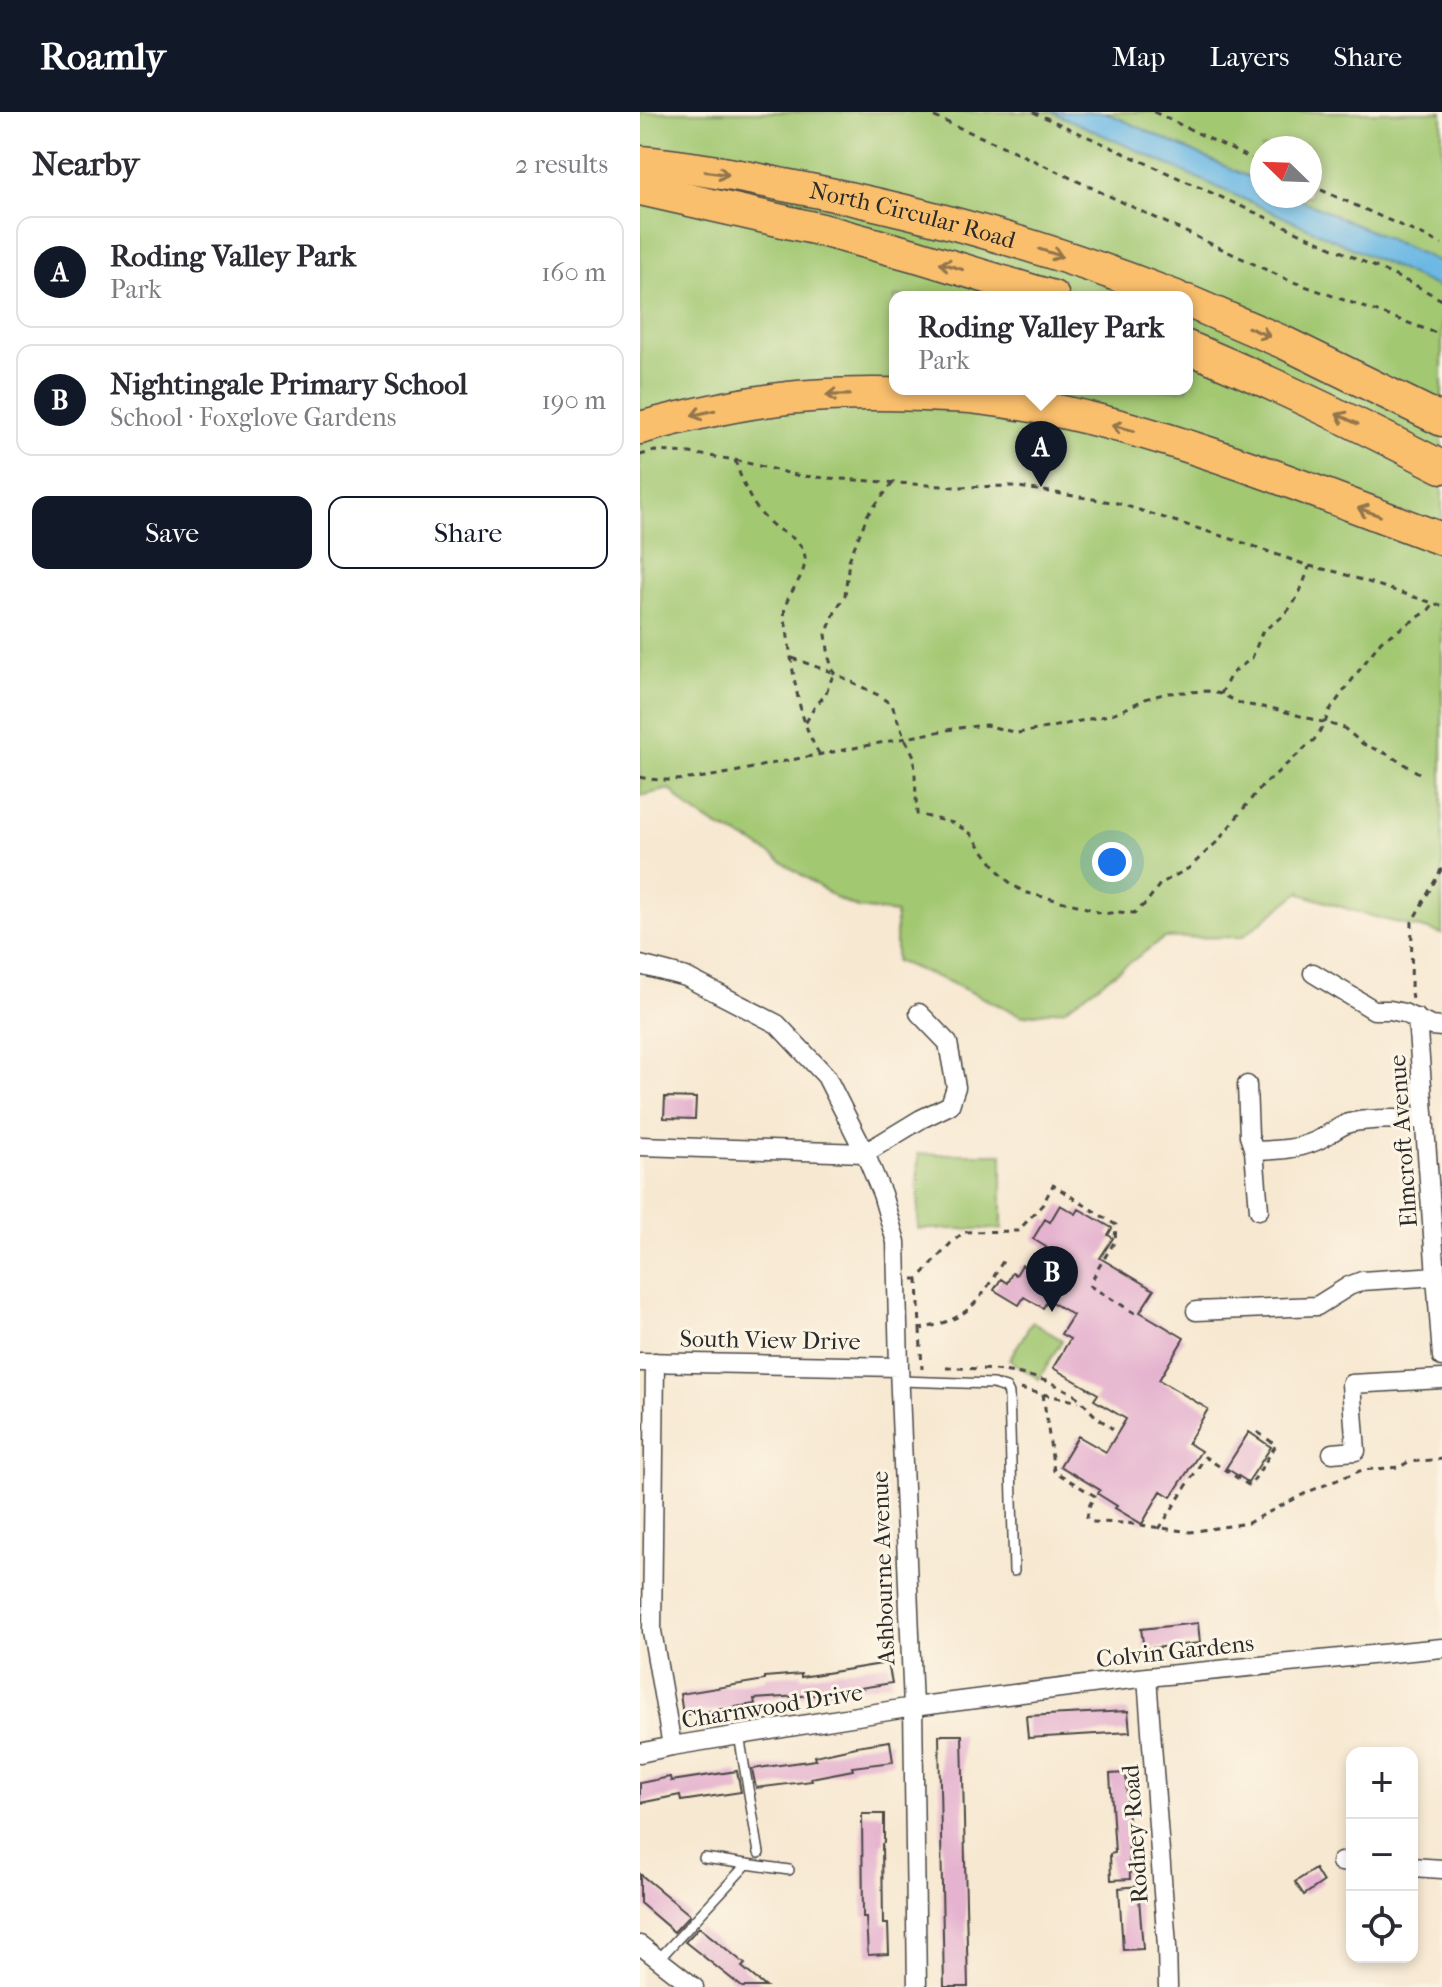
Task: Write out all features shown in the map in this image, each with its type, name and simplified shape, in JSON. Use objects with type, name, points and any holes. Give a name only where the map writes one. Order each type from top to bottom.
[{"type":"highway","name":"North Circular Road","points":[[640,162],[741,176],[929,216],[1018,242],[1160,291]]},
{"type":"highway","name":"North Circular Road","points":[[640,189],[818,229],[1033,291]]},
{"type":"highway","points":[[1193,304],[1285,343],[1442,420]]},
{"type":"highway","points":[[1193,350],[1442,467]]},
{"type":"highway","points":[[640,428],[767,400],[889,394]]},
{"type":"highway","points":[[920,395],[971,397],[1038,408],[1170,440],[1442,539]]},
{"type":"street","name":"Ashbourne Avenue","points":[[640,965],[686,977],[777,1024],[826,1076],[865,1153],[882,1194],[896,1242],[913,1707],[917,1987]]},
{"type":"street","points":[[1313,973],[1374,1010],[1390,1010],[1431,1026],[1442,1027]]},
{"type":"street","points":[[640,1146],[865,1153],[950,1105],[956,1087],[948,1043],[919,1013]]},
{"type":"street","name":"Elmcroft Avenue","points":[[1417,1018],[1442,1357]]},
{"type":"street","points":[[1247,1085],[1249,1136],[1254,1151],[1259,1210]]},
{"type":"street","points":[[1254,1151],[1293,1149],[1321,1139],[1334,1129],[1350,1123],[1425,1119]]},
{"type":"street","points":[[1196,1311],[1317,1306],[1362,1281],[1437,1276]]},
{"type":"street","points":[[648,1362],[646,1633],[672,1746]]},
{"type":"street","name":"South View Drive","points":[[648,1362],[900,1374]]},
{"type":"street","points":[[1332,1453],[1356,1451],[1351,1384],[1442,1379]]},
{"type":"street","name":"Colvin Gardens","points":[[913,1707],[1147,1677],[1442,1648]]},
{"type":"street","name":"Rodney Road","points":[[1147,1677],[1168,1987]]},
{"type":"street","name":"Charnwood Drive","points":[[640,1753],[913,1707]]},
{"type":"street","points":[[1418,1867],[1442,1869]]},
{"type":"street","points":[[640,1945],[694,1987]]},
{"type":"lane","points":[[900,1374],[1006,1388],[1009,1394],[1014,1571]]},
{"type":"lane","points":[[739,1735],[759,1853]]},
{"type":"lane","points":[[704,1858],[789,1870]]},
{"type":"lane","points":[[658,1960],[747,1864]]},
{"type":"path","points":[[923,112],[1007,148],[1288,280],[1442,335]]},
{"type":"path","points":[[1033,112],[1442,300]]},
{"type":"path","points":[[1154,112],[1250,158]]},
{"type":"path","points":[[1322,190],[1442,244]]},
{"type":"path","points":[[640,455],[655,451],[690,453],[800,476],[955,487],[1013,486],[1117,503],[1442,606]]},
{"type":"path","points":[[735,460],[752,504],[804,550],[805,565],[784,609],[805,724],[820,755]]},
{"type":"path","points":[[805,724],[825,695],[834,673],[826,634],[845,595],[849,560],[868,514],[893,483]]},
{"type":"path","points":[[1221,694],[1231,674],[1252,658],[1263,630],[1278,622],[1291,609],[1309,566]]},
{"type":"path","points":[[791,658],[834,673],[892,705],[914,756],[917,814],[953,823],[970,833],[1004,878],[1023,892],[1103,914],[1134,913],[1160,884],[1189,868],[1218,841],[1259,789],[1314,740],[1335,702],[1381,641],[1428,611],[1434,603]]},
{"type":"path","points":[[640,777],[663,779],[733,774],[904,737],[986,725],[1017,733],[1109,715],[1167,693],[1207,691],[1242,704],[1275,709],[1344,728],[1363,744],[1419,773]]},
{"type":"path","points":[[1417,1018],[1411,992],[1412,922],[1442,868]]},
{"type":"path","points":[[898,1280],[918,1279],[964,1232],[1018,1231],[1043,1204],[1053,1185],[1116,1225],[1115,1241],[1090,1286],[1140,1316]]},
{"type":"path","points":[[918,1279],[920,1329],[943,1324],[970,1309],[982,1297],[1003,1261]]},
{"type":"path","points":[[1013,1387],[1082,1402]]},
{"type":"path","points":[[1043,1394],[1054,1471],[1095,1496],[1087,1517],[1092,1522],[1126,1523],[1190,1532],[1248,1523],[1310,1491],[1362,1470],[1442,1459]]},
{"type":"path","points":[[1159,1529],[1205,1457],[1250,1486],[1276,1445],[1256,1431]]},
{"type":"green space","points":[[640,112],[1442,112],[1442,934],[1362,913],[1301,894],[1301,891],[1242,937],[1164,938],[1065,1009],[1022,1016],[896,961],[896,913],[858,908],[838,899],[752,842],[716,826],[687,807],[670,789],[640,796]]},
{"type":"green space","points":[[918,1154],[1002,1154],[1002,1229],[918,1229]]},
{"type":"green space","points":[[1032,1322],[1062,1340],[1039,1379],[1009,1360]]},
{"type":"water","points":[[1052,112],[1105,112],[1250,178],[1250,202]]},
{"type":"water","points":[[1264,208],[1319,208],[1442,263],[1442,289]]},
{"type":"building","points":[[665,1097],[696,1098],[695,1119],[664,1118]]},
{"type":"building","points":[[1060,1205],[1076,1214],[1079,1209],[1112,1228],[1108,1235],[1113,1238],[1100,1258],[1154,1290],[1140,1312],[1184,1338],[1159,1380],[1208,1409],[1188,1443],[1201,1451],[1171,1497],[1161,1491],[1142,1524],[1115,1508],[1117,1506],[1098,1494],[1100,1490],[1060,1466],[1078,1436],[1106,1452],[1126,1419],[1094,1400],[1098,1394],[1053,1368],[1070,1339],[1061,1334],[1073,1315],[1048,1300],[1043,1308],[1024,1297],[1019,1305],[994,1290],[1001,1279],[1007,1283],[1012,1273],[1016,1275],[1022,1265],[1032,1271],[1046,1247],[1033,1239],[1045,1219],[1050,1222]]},
{"type":"building","points":[[1249,1432],[1271,1447],[1248,1482],[1226,1468]]},
{"type":"building","points":[[1198,1623],[1200,1643],[1144,1649],[1141,1629]]},
{"type":"building","points":[[888,1663],[892,1683],[816,1695],[754,1699],[755,1704],[683,1715],[680,1694],[765,1680],[765,1677],[801,1674],[801,1677]]},
{"type":"building","points":[[1128,1711],[1130,1732],[1028,1738],[1026,1716]]},
{"type":"building","points":[[939,1735],[962,1735],[968,1987],[944,1987]]},
{"type":"building","points":[[890,1741],[893,1762],[852,1767],[853,1770],[811,1778],[812,1781],[756,1788],[752,1769],[816,1760],[815,1756]]},
{"type":"building","points":[[737,1771],[741,1792],[681,1801],[680,1795],[640,1803],[640,1783]]},
{"type":"building","points":[[1126,1773],[1130,1879],[1111,1880],[1110,1854],[1115,1853],[1110,1774]]},
{"type":"building","points":[[862,1814],[884,1814],[883,1924],[888,1924],[889,1954],[868,1955],[866,1917],[863,1917]]},
{"type":"building","points":[[1315,1869],[1323,1882],[1304,1895],[1295,1882]]},
{"type":"building","points":[[640,1874],[690,1915],[674,1932],[640,1903]]},
{"type":"building","points":[[1138,1886],[1143,1949],[1123,1950],[1119,1888]]},
{"type":"building","points":[[699,1927],[745,1964],[742,1967],[766,1987],[742,1987],[685,1942]]},
{"type":"place","name":"Roding Valley Park","points":[[1041,487]]},
{"type":"place","name":"Nightingale Primary School","points":[[1052,1312]]}]
